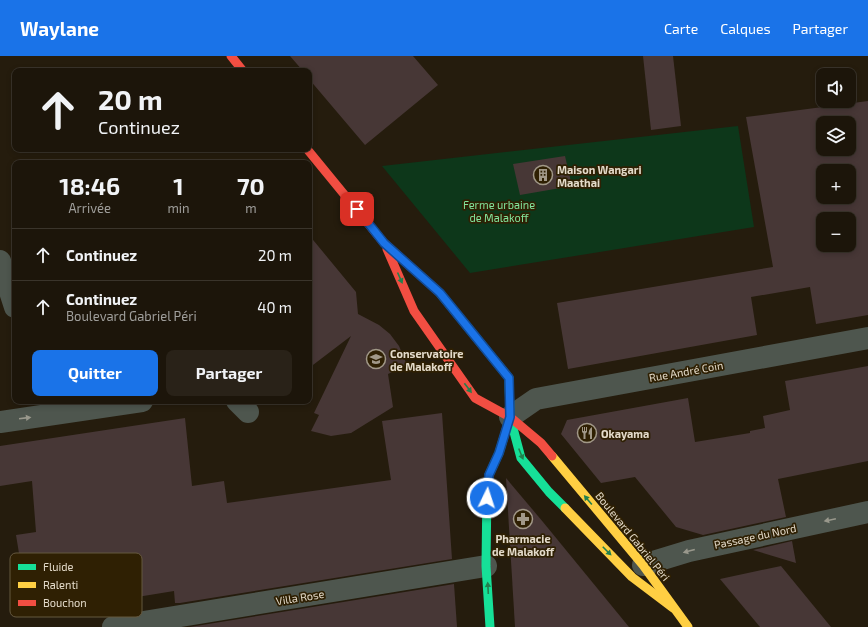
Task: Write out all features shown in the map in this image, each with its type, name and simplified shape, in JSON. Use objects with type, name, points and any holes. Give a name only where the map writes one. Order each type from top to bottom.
[{"type":"main road","points":[[231,56],[241,68]]},
{"type":"main road","points":[[309,152],[384,243],[440,293],[509,378],[510,417],[521,458],[549,492],[632,576],[673,608]]},
{"type":"main road","name":"Boulevard Gabriel Péri","points":[[384,243],[414,311],[475,398],[510,417],[541,443],[643,565],[688,627]]},
{"type":"main road","points":[[490,627],[486,566],[487,487],[489,475],[499,453],[510,417]]},
{"type":"street","points":[[0,261],[12,298]]},
{"type":"street","name":"Rue André Coin","points":[[510,417],[536,399],[868,338]]},
{"type":"street","points":[[0,422],[48,408],[102,404]]},
{"type":"street","name":"Passage du Nord","points":[[643,565],[689,551],[868,512]]},
{"type":"street","name":"Villa Rose","points":[[113,627],[486,566]]},
{"type":"green space","name":"Ferme urbaine de Malakoff","points":[[738,126],[754,227],[470,273],[382,166]]},
{"type":"building","points":[[290,56],[413,56],[438,85],[365,145],[312,83],[312,68],[300,68]]},
{"type":"building","points":[[643,56],[673,56],[681,126],[651,130]]},
{"type":"building","points":[[868,101],[868,315],[816,324],[810,287],[751,297],[757,335],[568,369],[557,303],[773,267],[746,117],[816,108],[856,108],[856,103]]},
{"type":"building","name":"Maison Wangari Maathai","points":[[565,156],[572,186],[520,195],[513,164]]},
{"type":"building","name":"Conservatoire de Malakoff","points":[[312,239],[356,292],[358,314],[379,325],[390,334],[399,346],[407,365],[388,374],[393,407],[351,433],[331,436],[311,431],[319,415],[314,413],[351,336],[312,366]]},
{"type":"building","points":[[868,366],[868,461],[778,479],[786,517],[703,535],[676,527],[635,477],[601,483],[561,434],[567,420],[688,398],[695,442],[750,433],[750,431],[765,428],[763,416],[790,410],[785,381]]},
{"type":"building","points":[[442,413],[452,559],[175,603],[174,591],[142,596],[142,553],[19,553],[16,535],[36,532],[32,481],[0,486],[0,446],[185,418],[192,486],[224,481],[227,503],[391,480],[382,421]]},
{"type":"building","points":[[506,478],[543,522],[629,627],[515,627]]},
{"type":"building","points":[[792,541],[796,563],[753,550]]},
{"type":"building","points":[[781,566],[831,627],[760,627],[720,579]]},
{"type":"building","points":[[454,584],[457,627],[190,627]]},
{"type":"traffic: fast","points":[[439,292],[509,378],[510,417],[521,458],[549,492],[565,508]]},
{"type":"traffic: fast","points":[[490,627],[486,566],[487,487],[489,475],[499,453],[510,417]]},
{"type":"traffic: slow","points":[[552,456],[643,565],[688,627]]},
{"type":"traffic: slow","points":[[565,508],[632,577],[673,608]]},
{"type":"traffic: jam","points":[[231,56],[241,68]]},
{"type":"traffic: jam","points":[[309,152],[384,243],[439,292]]},
{"type":"traffic: jam","points":[[387,249],[414,311],[475,398],[510,417],[541,443],[552,456]]},
{"type":"place","name":"Maison Wangari Maathai","points":[[543,175]]},
{"type":"place","name":"Conservatoire de Malakoff","points":[[376,359]]},
{"type":"place","name":"Okayama","points":[[587,433]]},
{"type":"place","name":"Pharmacie de Malakoff","points":[[523,519]]},
{"type":"route","points":[[357,209],[384,243],[440,293],[509,378],[510,417],[499,453],[489,475],[487,498]]}]
